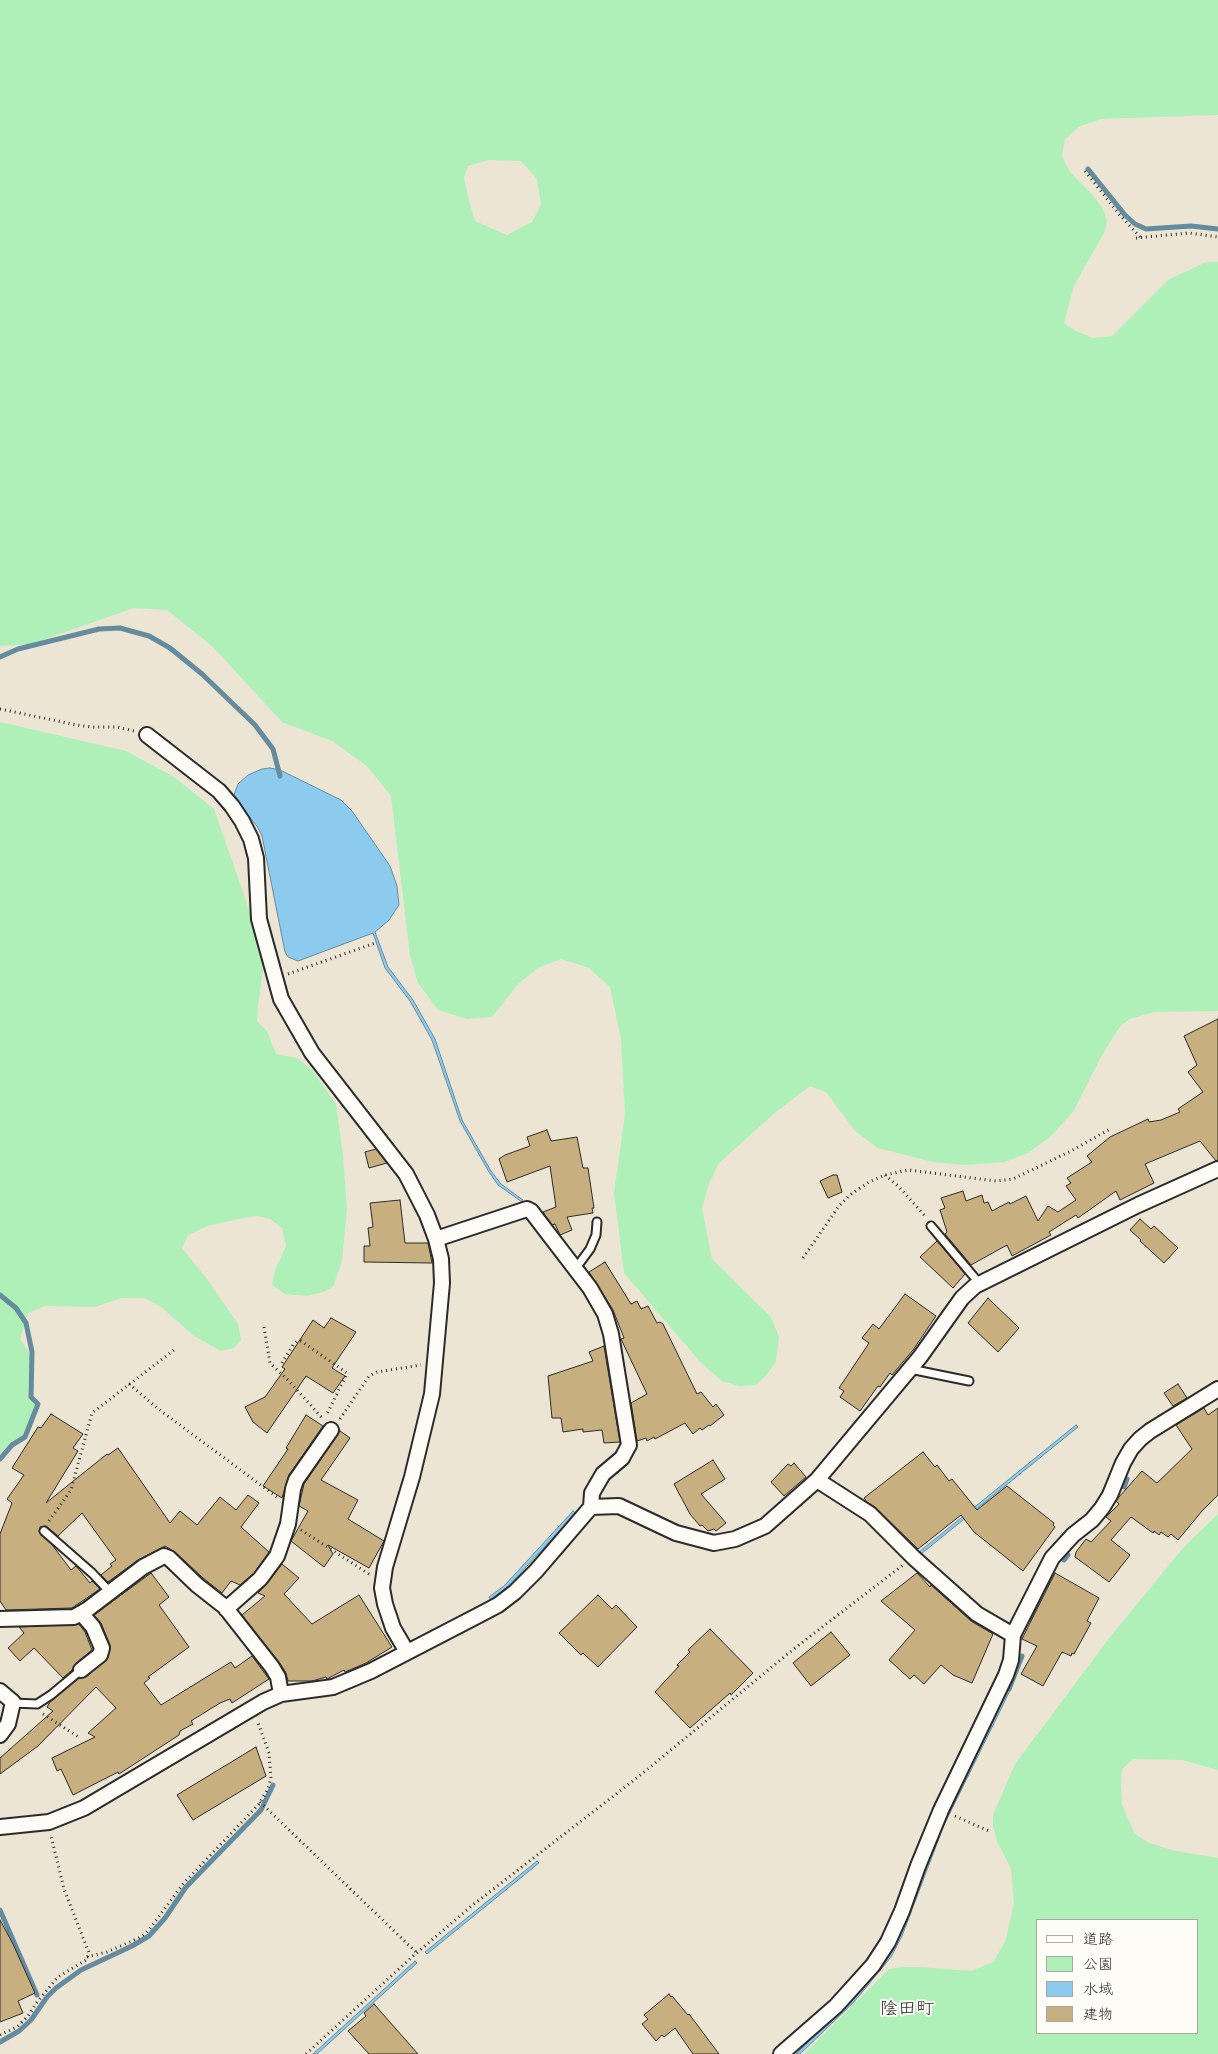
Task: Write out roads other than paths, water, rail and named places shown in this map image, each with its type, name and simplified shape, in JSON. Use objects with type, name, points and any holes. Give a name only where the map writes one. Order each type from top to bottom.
[{"type":"street","points":[[146,735],[219,791],[242,821],[251,839],[256,858],[259,919],[281,999],[312,1053],[406,1174],[427,1215],[436,1239],[442,1283],[432,1394],[382,1588],[393,1628],[407,1652]]},
{"type":"street","points":[[591,1507],[619,1506],[690,1538],[714,1543],[726,1542],[765,1526],[817,1480],[910,1369],[962,1298],[980,1284],[1120,1213],[1218,1169]]},
{"type":"street","points":[[0,1827],[49,1822],[84,1808],[253,1708],[281,1694],[333,1687],[371,1671],[481,1614],[509,1596],[536,1571],[591,1507],[592,1493],[603,1474],[627,1452],[629,1440],[611,1334],[607,1321],[590,1288],[527,1208],[436,1239]]},
{"type":"street","points":[[781,2054],[836,2006],[873,1964],[888,1942],[902,1911],[935,1823],[1006,1675],[1011,1660],[1013,1635],[1052,1558],[1067,1540],[1092,1520],[1102,1508],[1131,1448],[1150,1431],[1218,1389]]},
{"type":"street","points":[[226,1609],[260,1579],[277,1556],[288,1524],[296,1480],[327,1425]]},
{"type":"street","points":[[817,1480],[870,1514],[912,1556],[977,1614],[1013,1635]]},
{"type":"street","points":[[0,1619],[74,1617],[143,1567],[158,1557],[164,1556],[169,1558],[226,1609],[272,1667],[278,1677],[281,1694]]},
{"type":"street","points":[[81,1613],[93,1628],[102,1648],[100,1655],[81,1670]]},
{"type":"street","points":[[0,1691],[13,1703],[8,1724],[0,1735]]},
{"type":"lane","points":[[576,1268],[590,1249],[596,1235],[597,1222]]},
{"type":"lane","points":[[931,1226],[980,1284]]},
{"type":"lane","points":[[910,1369],[969,1381]]},
{"type":"lane","points":[[44,1531],[92,1573],[110,1592]]},
{"type":"lane","points":[[13,1703],[36,1704],[51,1695],[81,1670]]},
{"type":"water","points":[[270,768],[280,770],[341,800],[352,811],[390,866],[397,886],[399,905],[389,920],[375,932],[388,967],[413,1000],[435,1039],[462,1120],[491,1171],[501,1184],[523,1200],[522,1202],[498,1185],[460,1121],[432,1040],[410,1001],[385,968],[373,933],[298,961],[288,957],[285,952],[262,836],[257,826],[234,799],[238,784],[248,775]]},
{"type":"water","points":[[1076,1425],[1078,1427],[921,1554],[919,1552]]},
{"type":"water","points":[[573,1511],[576,1513],[506,1589],[491,1600],[489,1597],[504,1586]]},
{"type":"water","points":[[1010,1684],[1013,1684],[944,1825],[902,1936],[891,1957],[854,2002],[800,2054],[796,2054],[854,1997],[890,1953],[907,1916],[941,1824]]},
{"type":"water","points":[[537,1861],[539,1863],[427,1954],[425,1952]]},
{"type":"water","points":[[415,1961],[417,1963],[317,2054],[313,2054]]},
{"type":"waterway","points":[[1088,169],[1125,215],[1135,224],[1146,229],[1191,226],[1218,229]]},
{"type":"waterway","points":[[0,657],[18,649],[99,629],[120,628],[149,636],[170,648],[202,674],[255,725],[273,749],[280,776]]},
{"type":"waterway","points":[[0,1295],[16,1308],[26,1323],[32,1352],[31,1397],[38,1404],[25,1437],[12,1445],[0,1459]]},
{"type":"waterway","points":[[1124,1487],[1127,1479]]},
{"type":"waterway","points":[[1064,1560],[1068,1555]]},
{"type":"waterway","points":[[1031,1619],[1042,1592],[1052,1576]]},
{"type":"waterway","points":[[1009,1689],[1022,1656]]},
{"type":"waterway","points":[[0,2042],[19,2031],[31,2020],[47,1997],[56,1988],[81,1970],[149,1936],[165,1918],[186,1887],[261,1810],[273,1785]]},
{"type":"waterway","points":[[0,1910],[37,1995]]},
{"type":"district","name":"陰田町","points":[[907,2010]]}]
